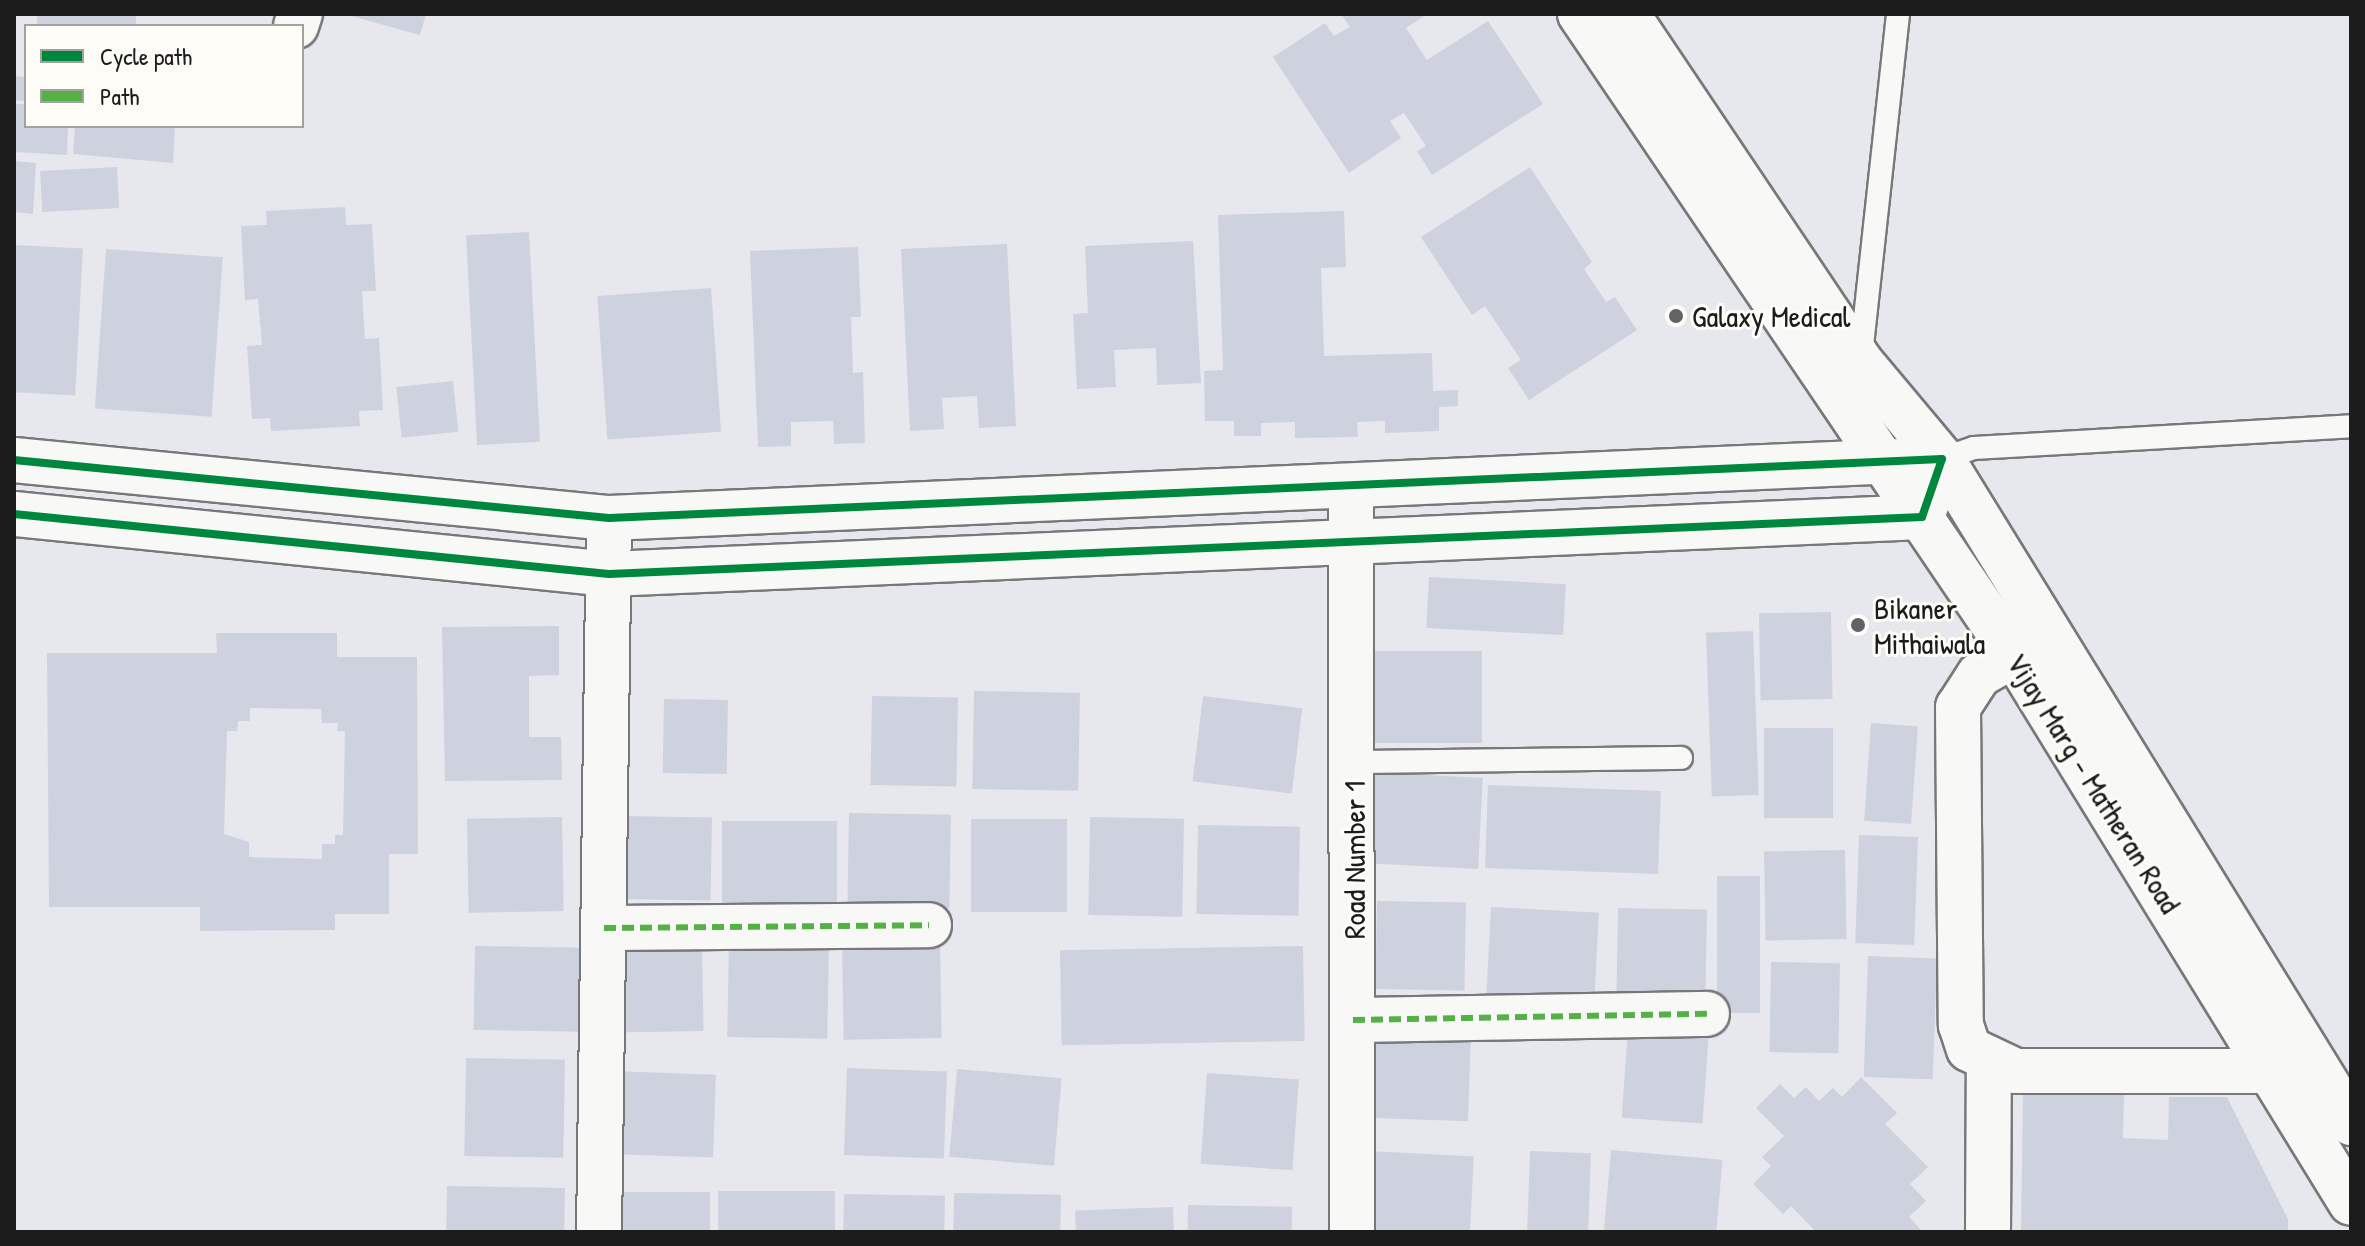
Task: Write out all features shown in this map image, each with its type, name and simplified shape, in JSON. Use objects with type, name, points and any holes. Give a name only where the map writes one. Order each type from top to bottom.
[{"type":"street","name":"Vijay Marg - Matheran Road","points":[[1580,14],[2014,655],[2274,1071],[2351,1203]]},
{"type":"street","name":"Vijay Marg - Matheran Road","points":[[1627,14],[1860,361],[1942,459],[2351,1123]]},
{"type":"street","points":[[14,460],[609,518],[1884,464],[1942,459],[1922,517],[609,574],[14,514]]},
{"type":"street","name":"Road Number 1","points":[[1351,487],[1355,542],[1352,1232]]},
{"type":"street","points":[[599,1232],[609,518]]},
{"type":"street","points":[[2014,655],[1979,675],[1958,707],[1961,1025],[1969,1049],[1989,1064],[2016,1071],[2274,1071]]},
{"type":"street","points":[[604,928],[929,925]]},
{"type":"street","points":[[1353,1020],[1707,1014]]},
{"type":"street","points":[[1988,1232],[1989,1064]]},
{"type":"lane","points":[[1860,361],[1898,14]]},
{"type":"lane","points":[[1942,459],[1974,448],[2351,426]]},
{"type":"lane","points":[[1354,762],[1681,758]]},
{"type":"building","points":[[37,14],[136,14],[136,24],[37,24]]},
{"type":"building","points":[[344,14],[426,14],[420,35]]},
{"type":"building","points":[[1341,14],[1427,14],[1406,28],[1427,60],[1488,21],[1543,104],[1432,175],[1417,151],[1426,146],[1404,113],[1390,121],[1401,138],[1349,173],[1273,57],[1325,23],[1334,36],[1350,27]]},
{"type":"building","points":[[14,76],[24,77],[24,99],[14,100]]},
{"type":"building","points":[[14,104],[24,104],[24,128],[68,128],[67,155],[14,152]]},
{"type":"building","points":[[75,128],[175,128],[173,163],[73,154]]},
{"type":"building","points":[[14,161],[36,163],[33,214],[14,212]]},
{"type":"building","points":[[117,167],[119,208],[42,212],[40,171]]},
{"type":"building","points":[[1530,167],[1592,262],[1584,269],[1606,302],[1615,297],[1637,330],[1529,400],[1508,368],[1521,360],[1485,306],[1472,315],[1421,237]]},
{"type":"building","points":[[345,207],[346,225],[372,224],[376,291],[362,291],[365,339],[379,338],[383,410],[359,411],[360,426],[271,431],[270,418],[252,419],[247,346],[262,345],[258,299],[245,300],[241,226],[267,225],[266,211]]},
{"type":"building","points":[[1344,211],[1346,267],[1321,268],[1324,356],[1432,353],[1433,391],[1458,390],[1458,406],[1439,407],[1439,431],[1385,433],[1385,421],[1357,422],[1358,437],[1295,438],[1295,422],[1261,423],[1261,436],[1234,436],[1234,421],[1205,421],[1204,371],[1223,370],[1218,215]]},
{"type":"building","points":[[529,232],[540,442],[477,445],[466,235]]},
{"type":"building","points":[[1193,241],[1201,383],[1157,385],[1156,348],[1114,350],[1116,387],[1077,389],[1073,314],[1088,313],[1085,246]]},
{"type":"building","points":[[1007,244],[1016,426],[979,428],[977,396],[942,398],[944,429],[910,431],[901,249]]},
{"type":"building","points":[[14,245],[83,249],[75,395],[14,392]]},
{"type":"building","points":[[858,247],[861,317],[851,317],[853,373],[863,372],[865,443],[834,444],[833,421],[791,422],[791,446],[758,447],[750,251]]},
{"type":"building","points":[[106,249],[223,257],[212,417],[95,409]]},
{"type":"building","points":[[711,288],[721,432],[607,440],[597,296]]},
{"type":"building","points":[[453,381],[458,432],[402,438],[396,387]]},
{"type":"building","points":[[1429,577],[1566,584],[1563,635],[1426,628]]},
{"type":"building","points":[[1831,612],[1833,699],[1761,700],[1759,613]]},
{"type":"building","points":[[559,626],[559,675],[529,676],[529,737],[561,737],[562,780],[445,781],[442,627]]},
{"type":"building","points":[[1753,631],[1759,795],[1712,797],[1706,633]]},
{"type":"building","points":[[216,633],[337,633],[337,657],[417,657],[418,854],[389,854],[389,914],[335,914],[335,930],[200,931],[200,907],[49,907],[47,653],[217,653]],"holes":[[[250,708],[321,709],[322,723],[338,723],[337,731],[345,731],[343,835],[335,835],[335,844],[322,844],[322,859],[249,857],[249,842],[224,834],[227,731],[237,731],[238,721],[250,721]]]},
{"type":"building","points":[[1375,651],[1482,651],[1482,743],[1375,743]]},
{"type":"building","points":[[974,691],[1080,693],[1078,791],[972,789]]},
{"type":"building","points":[[872,696],[958,698],[956,786],[870,785]]},
{"type":"building","points":[[1203,696],[1302,708],[1292,794],[1193,781]]},
{"type":"building","points":[[664,699],[728,700],[727,774],[663,773]]},
{"type":"building","points":[[1871,723],[1918,726],[1911,824],[1864,821]]},
{"type":"building","points":[[1764,728],[1833,728],[1833,818],[1764,818]]},
{"type":"building","points":[[1368,772],[1483,778],[1478,869],[1363,863]]},
{"type":"building","points":[[1488,785],[1661,791],[1658,874],[1485,868]]},
{"type":"building","points":[[849,813],[951,815],[949,908],[847,906]]},
{"type":"building","points":[[624,816],[712,818],[711,901],[623,899]]},
{"type":"building","points":[[562,817],[564,911],[469,913],[467,819]]},
{"type":"building","points":[[1090,817],[1184,819],[1182,917],[1088,915]]},
{"type":"building","points":[[971,819],[1067,819],[1067,912],[971,912]]},
{"type":"building","points":[[722,821],[837,821],[837,908],[722,908]]},
{"type":"building","points":[[1198,825],[1300,827],[1298,916],[1196,914]]},
{"type":"building","points":[[1859,835],[1918,837],[1914,945],[1855,943]]},
{"type":"building","points":[[1845,850],[1847,939],[1766,940],[1764,851]]},
{"type":"building","points":[[1717,876],[1760,876],[1760,1013],[1717,1013]]},
{"type":"building","points":[[1377,901],[1466,903],[1464,991],[1375,989]]},
{"type":"building","points":[[1491,907],[1599,913],[1594,1000],[1486,994]]},
{"type":"building","points":[[1618,908],[1707,910],[1705,1002],[1616,1000]]},
{"type":"building","points":[[729,937],[829,939],[827,1039],[727,1037]]},
{"type":"building","points":[[940,943],[942,1038],[844,1040],[842,945]]},
{"type":"building","points":[[702,944],[704,1031],[613,1033],[611,946]]},
{"type":"building","points":[[475,946],[581,948],[580,1032],[474,1030]]},
{"type":"building","points":[[1303,946],[1305,1041],[1062,1045],[1060,950]]},
{"type":"building","points":[[1868,956],[1937,958],[1933,1079],[1864,1077]]},
{"type":"building","points":[[1771,962],[1840,963],[1838,1053],[1769,1052]]},
{"type":"building","points":[[1628,1028],[1709,1034],[1703,1123],[1622,1118]]},
{"type":"building","points":[[1376,1032],[1471,1035],[1468,1121],[1373,1118]]},
{"type":"building","points":[[466,1058],[565,1060],[563,1158],[464,1156]]},
{"type":"building","points":[[847,1068],[947,1071],[944,1158],[844,1155]]},
{"type":"building","points":[[957,1069],[1062,1078],[1054,1166],[949,1157]]},
{"type":"building","points":[[612,1071],[716,1075],[713,1158],[609,1154]]},
{"type":"building","points":[[1207,1073],[1299,1079],[1292,1170],[1201,1164]]},
{"type":"building","points":[[1861,1077],[1897,1113],[1885,1124],[1928,1167],[1910,1184],[1926,1201],[1909,1217],[1923,1232],[1816,1232],[1791,1206],[1783,1214],[1753,1184],[1771,1166],[1762,1157],[1784,1136],[1756,1108],[1780,1084],[1794,1098],[1806,1087],[1819,1101],[1833,1088],[1842,1097]]},
{"type":"building","points":[[2023,1093],[2124,1095],[2123,1138],[2168,1140],[2169,1097],[2227,1097],[2288,1219],[2288,1232],[2021,1232]]},
{"type":"building","points":[[1611,1150],[1723,1160],[1716,1232],[1604,1232]]},
{"type":"building","points":[[1369,1151],[1474,1156],[1470,1232],[1365,1232]]},
{"type":"building","points":[[1530,1151],[1591,1153],[1588,1232],[1527,1232]]},
{"type":"building","points":[[447,1186],[565,1188],[564,1232],[446,1232]]},
{"type":"building","points":[[718,1191],[835,1191],[835,1232],[718,1232]]},
{"type":"building","points":[[610,1192],[710,1192],[710,1232],[610,1232]]},
{"type":"building","points":[[954,1193],[1061,1195],[1060,1232],[953,1232]]},
{"type":"building","points":[[844,1194],[945,1196],[944,1232],[843,1232]]},
{"type":"building","points":[[1188,1205],[1292,1207],[1292,1232],[1188,1232]]},
{"type":"building","points":[[1173,1207],[1174,1232],[1076,1232],[1075,1210]]},
{"type":"marked path","points":[[604,928],[929,925]]},
{"type":"marked path","points":[[1353,1020],[1707,1014]]},
{"type":"cycle path","points":[[14,460],[609,518],[1942,459],[1922,517],[609,574],[14,514]]},
{"type":"place","name":"Galaxy Medical","points":[[1676,316]]},
{"type":"place","name":"Bikaner Mithaiwala","points":[[1858,625]]}]
